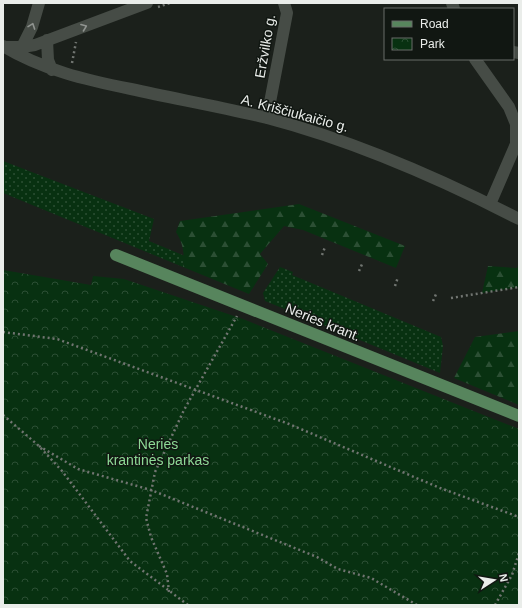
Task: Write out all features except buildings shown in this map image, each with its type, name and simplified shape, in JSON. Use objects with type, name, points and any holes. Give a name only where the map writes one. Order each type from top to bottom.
[{"type":"main road","name":"Neries krant.","points":[[116,255],[519,416]]},
{"type":"street","points":[[22,47],[32,27],[39,3]]},
{"type":"street","name":"Eržvilko g.","points":[[267,118],[287,13],[284,3]]},
{"type":"street","points":[[3,46],[22,47],[151,6]]},
{"type":"street","points":[[47,40],[48,60],[52,70]]},
{"type":"street","name":"A. Kriščiukaičio g.","points":[[3,46],[25,59],[69,75],[267,118],[363,147],[490,204],[519,219]]},
{"type":"street","points":[[476,60],[509,107],[516,124],[516,144],[490,204]]},
{"type":"path","points":[[151,6],[170,3]]},
{"type":"path","points":[[69,75],[77,37]]},
{"type":"path","points":[[322,255],[325,247]]},
{"type":"path","points":[[359,271],[363,262]]},
{"type":"path","points":[[395,286],[398,277]]},
{"type":"path","points":[[451,298],[519,287]]},
{"type":"path","points":[[433,301],[436,292]]},
{"type":"path","points":[[169,592],[167,574],[151,537],[146,518],[155,472],[195,390],[220,350],[235,318],[247,308]]},
{"type":"path","points":[[3,332],[57,339],[289,424],[440,488],[519,517]]},
{"type":"path","points":[[3,414],[39,446],[62,471],[130,561],[188,605]]},
{"type":"path","points":[[39,446],[78,468],[151,490],[317,558],[338,569],[371,578],[417,605]]},
{"type":"path","points":[[495,605],[512,575],[519,553]]},
{"type":"green space","points":[[3,161],[154,219],[149,241],[185,256],[183,267],[3,193]]},
{"type":"green space","points":[[299,204],[405,246],[396,268],[303,230],[284,226],[260,254],[268,264],[249,294],[183,267],[183,249],[176,232],[180,221]]},
{"type":"green space","points":[[519,264],[519,287],[482,293],[488,266],[517,268]]},
{"type":"green space","points":[[280,267],[293,272],[292,275],[441,337],[443,346],[440,373],[265,301],[263,293]]},
{"type":"green space","name":"Neries krantinės parkas","points":[[3,270],[91,285],[93,276],[124,279],[243,319],[519,429],[519,605],[3,605]]},
{"type":"green space","points":[[519,331],[519,405],[454,378],[475,337]]}]
